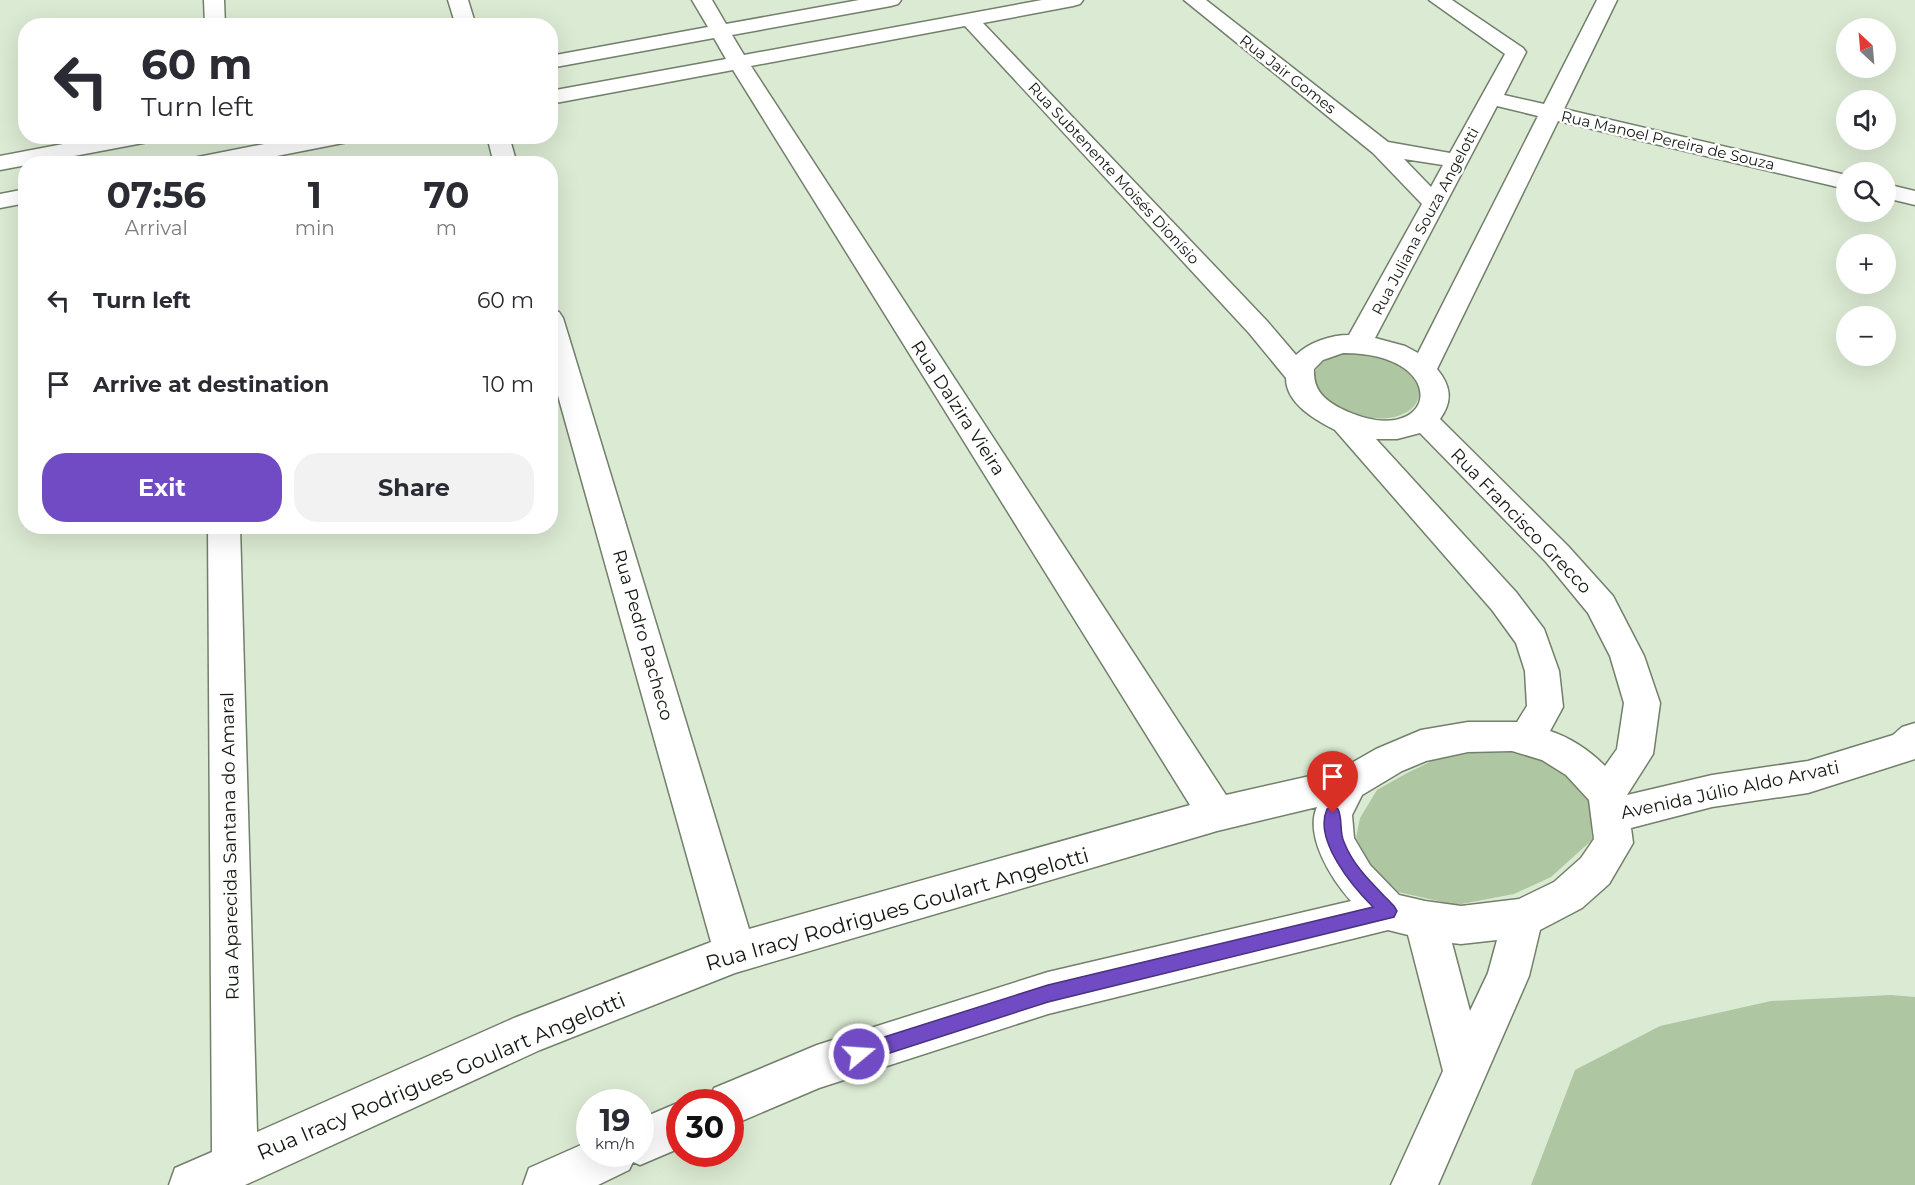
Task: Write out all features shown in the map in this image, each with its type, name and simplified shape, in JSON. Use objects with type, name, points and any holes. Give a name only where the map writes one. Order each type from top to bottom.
[{"type":"street","points":[[214,0],[215,18]]},
{"type":"street","points":[[458,0],[464,18]]},
{"type":"street","name":"Rua Dalzira Vieira","points":[[702,0],[738,63],[1217,814]]},
{"type":"street","points":[[558,61],[891,0]]},
{"type":"street","points":[[558,97],[1073,0]]},
{"type":"street","name":"Rua Jair Gomes","points":[[1194,0],[1381,148],[1434,203]]},
{"type":"street","name":"Rua Juliana Souza Angelotti","points":[[1358,344],[1516,52],[1439,0]]},
{"type":"street","points":[[1423,370],[1607,0]]},
{"type":"street","name":"Rua Subtenente Moisés Dionísio","points":[[969,19],[1258,327],[1305,365]]},
{"type":"street","name":"Rua Manoel Pereira de Souza","points":[[1490,98],[1836,180]]},
{"type":"street","points":[[37,156],[101,144]]},
{"type":"street","points":[[241,156],[302,144]]},
{"type":"street","name":"Rua Jair Gomes","points":[[1381,148],[1457,161]]},
{"type":"street","points":[[0,163],[18,160]]},
{"type":"street","points":[[1896,193],[1915,198]]},
{"type":"street","points":[[0,201],[18,198]]},
{"type":"street","points":[[1358,344],[1394,351],[1413,361],[1423,370],[1431,380],[1435,401],[1431,411],[1423,419],[1407,427],[1386,431],[1347,425],[1324,414],[1310,402],[1301,389],[1305,365],[1324,348],[1358,344]]},
{"type":"street","name":"Rua Pedro Pacheco","points":[[558,345],[735,953]]},
{"type":"street","name":"Rua Francisco Grecco","points":[[1423,419],[1572,571],[1601,605],[1628,656],[1642,703],[1635,754],[1609,804]]},
{"type":"street","points":[[1347,425],[1504,601],[1532,639],[1542,671],[1545,706],[1526,740]]},
{"type":"street","name":"Rua Aparecida Santana do Amaral","points":[[224,534],[235,1165]]},
{"type":"street","name":"Rua Iracy Rodrigues Goulart Angelotti","points":[[192,1185],[529,1033],[735,953],[1217,814],[1349,783],[1389,760],[1421,746],[1467,737],[1512,736],[1553,748],[1580,764],[1609,804]]},
{"type":"street","name":"Avenida Júlio Aldo Arvati","points":[[1609,804],[1808,777],[1905,747],[1915,738]]},
{"type":"street","points":[[1349,783],[1333,813],[1335,842],[1356,878],[1407,916],[1465,1072]]},
{"type":"street","points":[[744,1098],[817,1067],[1048,993],[1407,916],[1461,925],[1523,918],[1568,895],[1595,871],[1614,843],[1609,804]]},
{"type":"street","points":[[1414,1185],[1508,976],[1523,918]]},
{"type":"street","points":[[546,1185],[585,1167]]},
{"type":"green space","points":[[1358,352],[1378,356],[1400,365],[1417,379],[1420,388],[1413,408],[1398,416],[1376,418],[1354,414],[1335,406],[1321,394],[1315,381],[1317,368],[1331,358]]},
{"type":"green space","points":[[1477,752],[1512,753],[1546,761],[1568,775],[1590,803],[1592,840],[1551,877],[1514,894],[1456,905],[1398,892],[1373,868],[1356,838],[1360,818],[1377,790],[1407,773],[1434,760]]},
{"type":"green space","points":[[1891,995],[1915,997],[1915,1185],[1531,1185],[1575,1070],[1660,1026],[1771,1001]]},
{"type":"route","points":[[859,1054],[1048,993],[1388,911],[1356,878],[1345,860],[1335,842],[1333,813]]}]
